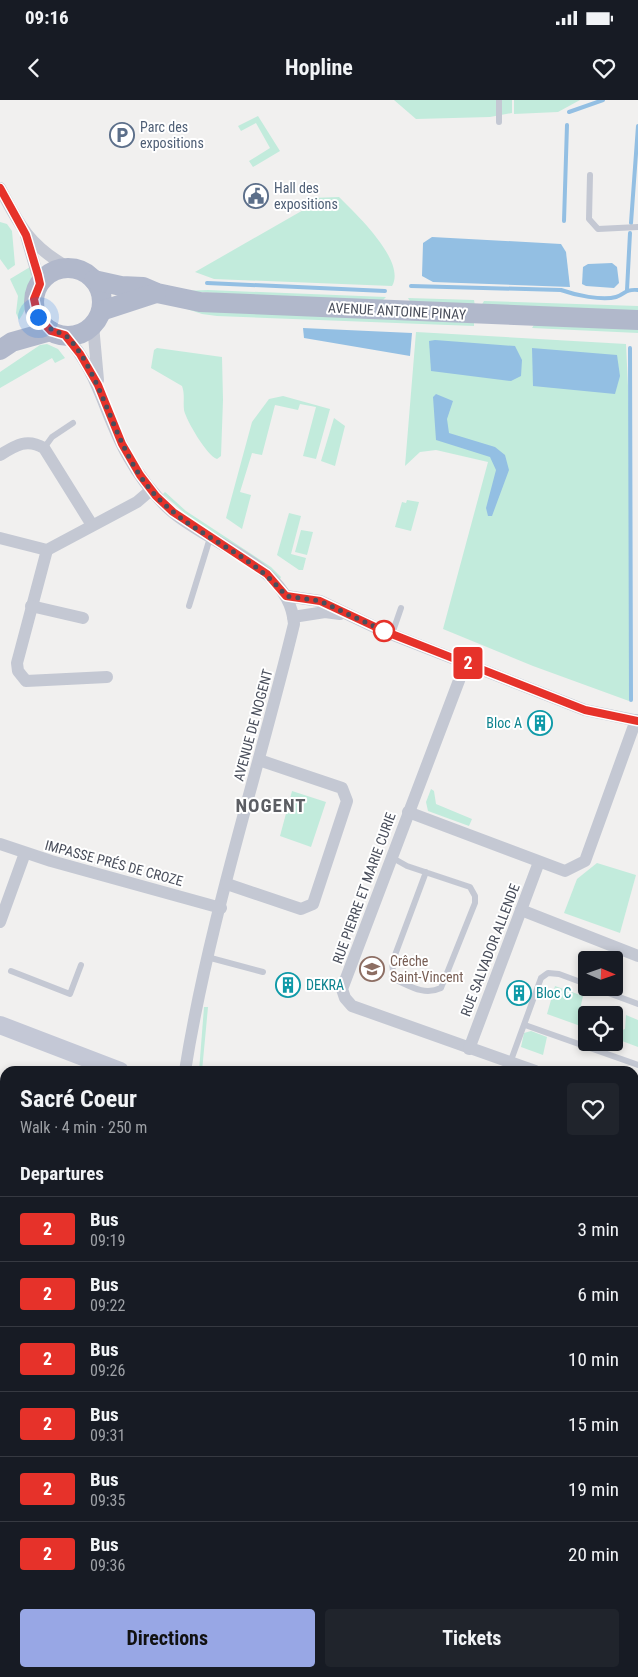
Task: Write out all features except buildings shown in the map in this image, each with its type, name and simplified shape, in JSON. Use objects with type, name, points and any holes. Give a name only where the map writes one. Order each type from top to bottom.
[{"type":"main road","name":"AVENUE ANTOINE PINAY","points":[[69,268],[83,271],[94,280],[104,284],[143,287],[157,293],[200,302],[638,320]]},
{"type":"main road","points":[[40,284],[52,272],[69,268]]},
{"type":"main road","points":[[94,280],[101,294],[97,318]]},
{"type":"main road","name":"AVENUE ANTOINE PINAY","points":[[6,346],[34,306],[36,291],[40,284]]},
{"type":"main road","name":"AVENUE ANTOINE PINAY","points":[[6,346],[58,333],[80,333],[97,318],[157,293]]},
{"type":"main road","points":[[34,306],[38,317],[58,333]]},
{"type":"main road","points":[[0,1025],[107,1066]]},
{"type":"street","points":[[0,188],[26,235],[40,284]]},
{"type":"street","points":[[26,235],[45,253],[69,268]]},
{"type":"street","points":[[97,318],[98,385]]},
{"type":"street","points":[[58,333],[80,354],[98,385],[127,456],[151,490],[173,512],[267,574],[286,596],[320,601],[392,634],[585,710],[637,720],[584,861],[564,872],[408,812]]},
{"type":"street","points":[[0,455],[25,442],[35,442],[44,448],[92,525]]},
{"type":"street","points":[[0,538],[47,550],[137,502],[151,490]]},
{"type":"street","points":[[47,550],[30,606],[17,662],[18,671],[26,681],[107,677]]},
{"type":"street","name":"AVENUE DE NOGENT","points":[[187,1066],[207,957],[294,624],[286,596]]},
{"type":"street","points":[[30,606],[83,618]]},
{"type":"street","points":[[293,617],[325,612],[352,617]]},
{"type":"street","name":"RUE PIERRE ET MARIE CURIE","points":[[466,662],[342,989],[345,998],[352,1006],[519,1066]]},
{"type":"street","points":[[226,884],[301,909],[313,904],[347,801],[342,788],[259,760]]},
{"type":"street","name":"IMPASSE PRÉS DE CROZE","points":[[0,844],[25,854],[221,908]]},
{"type":"street","points":[[0,922],[25,854]]},
{"type":"street","name":"RUE SALVADOR ALLENDE","points":[[469,1049],[539,862]]},
{"type":"street","points":[[521,910],[638,956]]},
{"type":"street","name":"AVENUE DE NOGENT","points":[[194,1066],[197,1007]]},
{"type":"lane","points":[[499,100],[499,122]]},
{"type":"lane","points":[[590,175],[589,219],[598,229],[638,227]]},
{"type":"lane","points":[[44,448],[52,437],[73,423]]},
{"type":"lane","points":[[189,606],[210,538]]},
{"type":"lane","points":[[392,634],[401,608]]},
{"type":"lane","points":[[391,857],[426,872],[470,887],[475,896],[441,988],[432,992],[424,992],[394,979],[392,974],[392,963],[426,872]]},
{"type":"lane","points":[[207,957],[263,972]]},
{"type":"lane","points":[[11,970],[70,994],[81,965]]},
{"type":"lane","points":[[510,1063],[541,978],[548,973],[558,974],[578,981]]},
{"type":"lane","points":[[616,996],[638,1004]]},
{"type":"lane","points":[[525,1025],[638,1065]]},
{"type":"green space","points":[[394,100],[512,100],[512,113],[490,117],[416,119]]},
{"type":"green space","points":[[514,100],[580,100],[558,112],[514,114]]},
{"type":"green space","points":[[258,116],[280,151],[253,167],[249,161],[270,148],[256,123],[241,131],[238,126]]},
{"type":"green space","points":[[339,197],[366,225],[386,251],[395,276],[392,286],[214,279],[195,272],[312,205],[311,198]]},
{"type":"green space","points":[[0,222],[7,224],[12,231],[15,265],[8,270],[0,259]]},
{"type":"green space","points":[[30,267],[30,295],[26,308],[19,320],[16,313],[18,296],[10,279]]},
{"type":"green space","points":[[208,290],[386,297],[381,302],[181,291]]},
{"type":"green space","points":[[408,298],[474,300],[475,306],[411,303]]},
{"type":"green space","points":[[484,301],[638,306],[638,312],[481,306]]},
{"type":"green space","points":[[181,307],[474,320],[474,326],[217,316],[202,314]]},
{"type":"green space","points":[[534,325],[638,327],[638,333],[532,328]]},
{"type":"green space","points":[[416,332],[626,344],[629,407],[629,701],[533,666],[443,629],[488,462],[436,450],[420,452],[405,466]]},
{"type":"green space","points":[[47,344],[58,349],[65,358],[55,363],[52,358],[0,388],[0,372],[40,345]]},
{"type":"green space","points":[[157,348],[222,357],[221,456],[217,459],[203,445],[189,421],[184,410],[182,386],[151,368],[154,350]]},
{"type":"green space","points":[[283,396],[330,409],[316,459],[303,456],[316,407],[300,404],[298,410],[275,405],[262,455],[252,453],[240,492],[251,495],[242,529],[226,518],[252,422],[269,399]]},
{"type":"green space","points":[[334,418],[345,426],[335,466],[321,461]]},
{"type":"green space","points":[[165,492],[186,511],[271,567],[281,577],[280,579],[267,567],[190,518],[163,494]]},
{"type":"green space","points":[[407,500],[419,502],[411,531],[395,527],[402,502],[406,503]]},
{"type":"green space","points":[[289,513],[301,516],[291,554],[306,558],[303,570],[299,570],[277,555]]},
{"type":"green space","points":[[301,530],[313,532],[307,555],[295,552]]},
{"type":"green space","points":[[431,789],[434,791],[436,804],[472,819],[469,826],[428,811],[426,802]]},
{"type":"green space","points":[[292,791],[326,802],[311,847],[280,836]]},
{"type":"green space","points":[[597,863],[636,875],[620,933],[564,913],[577,879]]},
{"type":"green space","points":[[555,986],[578,994],[578,996],[583,996],[581,1006],[578,1006],[578,1025],[547,1014]]},
{"type":"green space","points":[[204,1007],[208,1007],[202,1066],[199,1066]]},
{"type":"green space","points":[[626,1015],[638,1020],[638,1047],[623,1041],[623,1030],[625,1029]]},
{"type":"green space","points":[[531,1031],[547,1037],[543,1055],[521,1047],[524,1033]]},
{"type":"water","points":[[432,237],[561,244],[566,252],[570,287],[433,282],[422,276],[423,243]]},
{"type":"water","points":[[612,263],[617,267],[619,283],[614,288],[582,284],[583,267],[588,264]]},
{"type":"water","points":[[303,328],[412,333],[410,356],[304,338]]},
{"type":"water","points":[[429,341],[515,346],[522,360],[521,376],[511,381],[431,371]]},
{"type":"water","points":[[532,348],[617,355],[620,376],[615,394],[533,386]]},
{"type":"water","points":[[436,394],[453,401],[447,419],[449,433],[495,447],[505,455],[509,470],[492,516],[488,516],[486,508],[496,470],[490,457],[436,440],[433,397]]},
{"type":"waterway","points":[[569,112],[603,100]]},
{"type":"waterway","points":[[564,221],[567,125]]},
{"type":"waterway","points":[[631,223],[638,126]]},
{"type":"waterway","points":[[627,290],[630,233]]},
{"type":"waterway","points":[[207,283],[385,291]]},
{"type":"waterway","points":[[411,286],[561,290],[596,298],[616,297],[628,291],[638,290]]},
{"type":"waterway","points":[[630,348],[631,700]]},
{"type":"bus line","name":"2","points":[[0,188],[18,224],[26,235],[32,261],[38,275],[40,284],[34,299],[34,306],[38,317],[51,331],[65,335],[80,354],[98,385],[127,456],[151,490],[173,512],[193,527],[267,574],[286,596],[304,597],[320,601],[384,631],[545,696],[585,710],[638,721]]},
{"type":"place","name":"Parc des expositions","points":[[122,135]]},
{"type":"place","name":"Hall des expositions","points":[[256,196]]},
{"type":"place","name":"Bloc A","points":[[540,723]]},
{"type":"place","name":"Crêche Saint-Vincent","points":[[372,969]]},
{"type":"place","name":"DEKRA","points":[[288,985]]},
{"type":"place","name":"Bloc C","points":[[519,993]]},
{"type":"district","name":"NOGENT","points":[[271,805]]},
{"type":"route","points":[[38,317],[51,331],[65,335],[80,354],[98,385],[127,456],[151,490],[173,512],[193,527],[267,574],[286,596],[304,597],[320,601],[384,631]]}]
